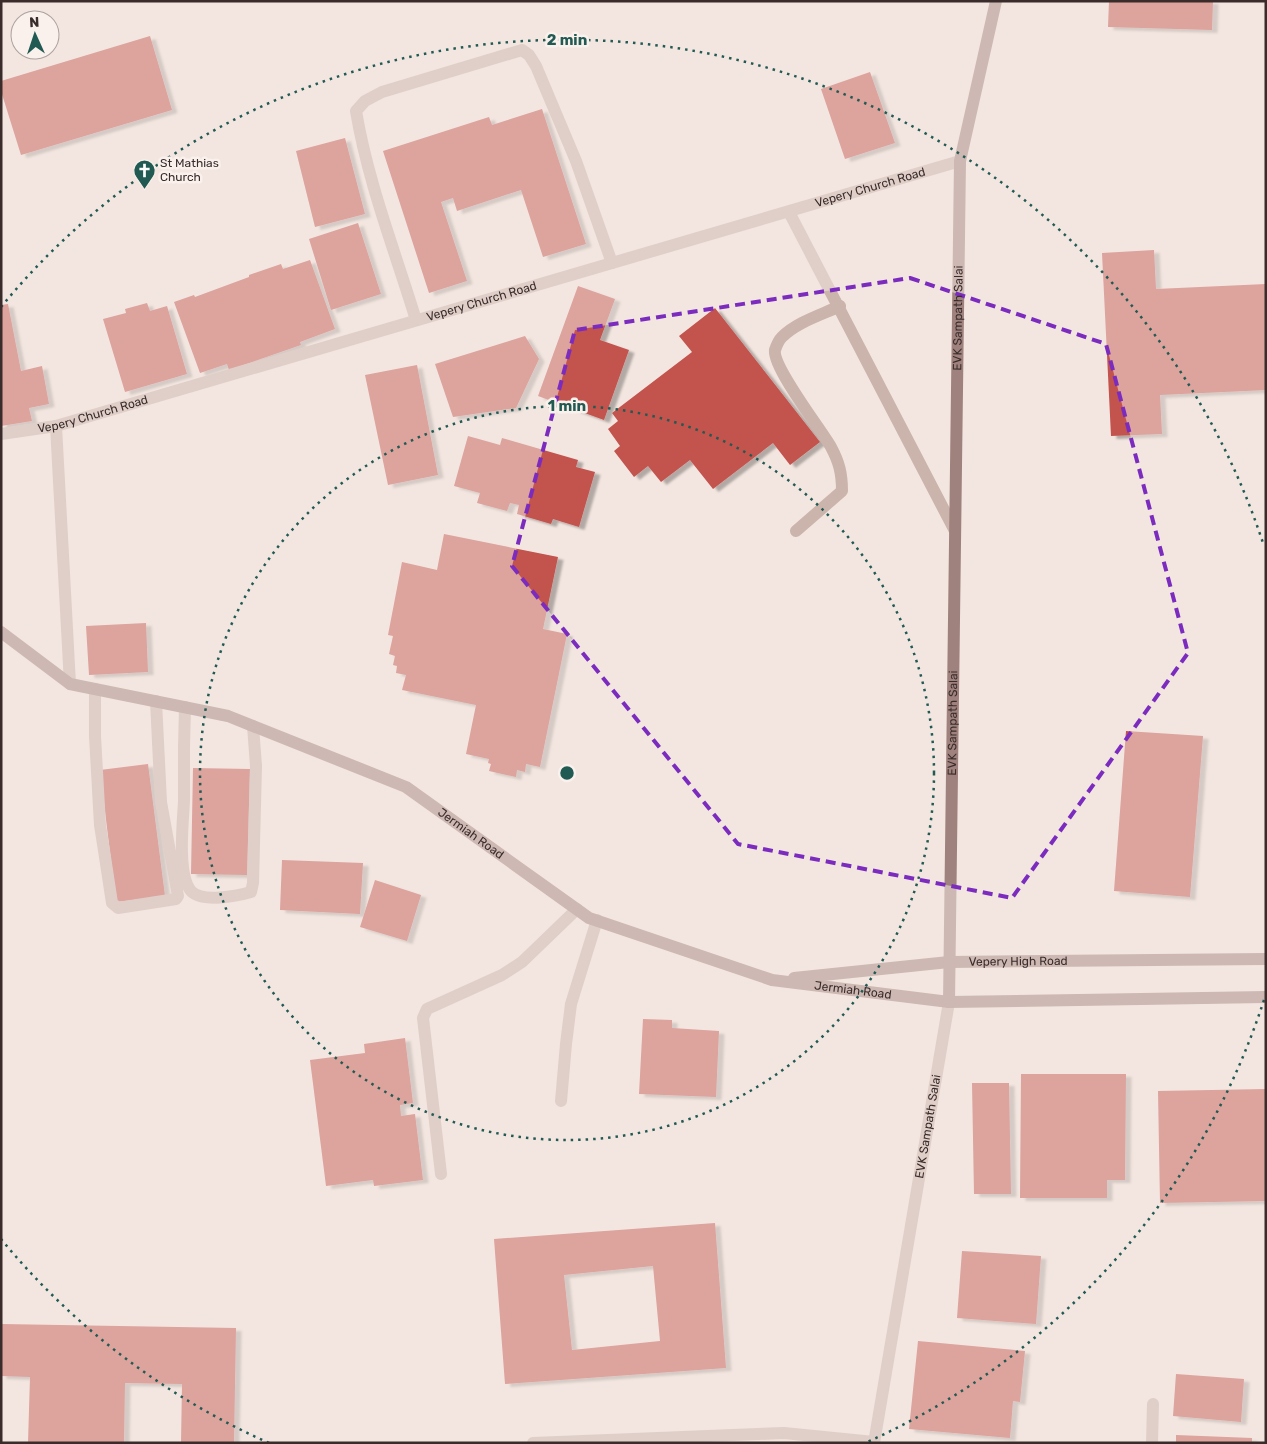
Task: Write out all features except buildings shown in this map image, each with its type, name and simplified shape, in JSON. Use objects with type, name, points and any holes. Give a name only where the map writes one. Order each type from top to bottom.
[{"type":"main road","name":"EVK Sampath Salai","points":[[949,1002],[960,162],[996,1]]},
{"type":"main road","name":"Jermiah Road","points":[[1,632],[70,684],[228,716],[406,786],[589,918],[772,980],[949,1002]]},
{"type":"main road","name":"Vepery High Road","points":[[772,980],[949,962],[1266,960]]},
{"type":"main road","points":[[949,1002],[1266,996]]},
{"type":"street","points":[[416,320],[361,142],[356,111],[364,101],[382,92],[493,58],[522,50],[529,55],[536,66],[576,161],[612,264]]},
{"type":"street","name":"Vepery Church Road","points":[[1,434],[56,426],[960,162]]},
{"type":"street","points":[[789,212],[840,306],[955,531]]},
{"type":"street","points":[[796,530],[842,490],[842,473],[831,447],[777,362],[775,351],[780,338],[795,327],[840,306]]},
{"type":"street","points":[[56,426],[70,684]]},
{"type":"street","points":[[95,689],[96,761],[104,849],[110,895],[114,906],[118,908],[176,899],[178,896],[161,802],[156,701]]},
{"type":"street","points":[[185,707],[182,848],[186,882],[192,892],[199,896],[225,897],[251,892],[253,883],[256,766],[253,726]]},
{"type":"street","points":[[441,1174],[423,1018],[427,1009],[522,962],[577,909]]},
{"type":"street","points":[[561,1101],[571,1004],[597,920]]},
{"type":"street","name":"EVK Sampath Salai","points":[[874,1442],[949,1002]]},
{"type":"street","points":[[1152,1443],[1153,1404]]},
{"type":"street","points":[[532,1443],[784,1433],[874,1442]]},
{"type":"highlighted area","points":[[910,278],[1106,344],[1188,653],[1012,898],[738,844],[512,566],[575,330]]},
{"type":"place","name":"St Mathias Church","points":[[144,189]]}]
